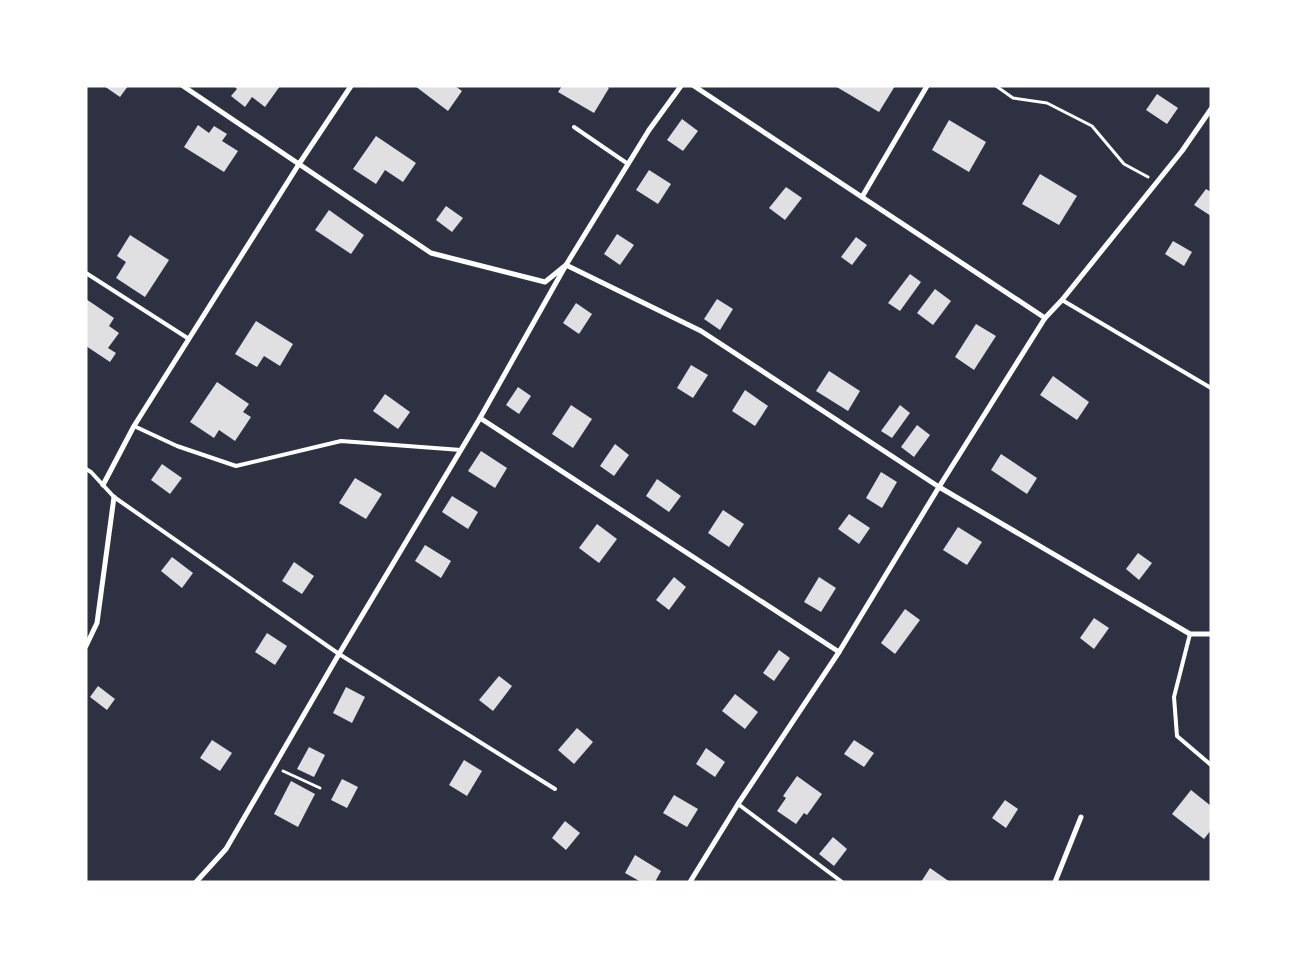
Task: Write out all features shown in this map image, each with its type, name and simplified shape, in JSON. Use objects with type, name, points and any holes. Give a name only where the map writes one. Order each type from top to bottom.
[{"type":"street","points":[[183,86],[431,253],[545,282],[566,265]]},
{"type":"street","points":[[103,485],[134,426],[299,164],[351,86]]},
{"type":"street","points":[[196,882],[226,849],[338,654],[480,418],[566,265],[649,130],[681,86]]},
{"type":"street","points":[[694,86],[1045,318]]},
{"type":"street","points":[[862,197],[927,86]]},
{"type":"street","points":[[690,882],[738,804],[840,652],[939,487],[1045,318],[1062,300],[1158,182],[1211,109]]},
{"type":"street","points":[[566,265],[701,331],[939,487],[1190,634],[1211,634]]},
{"type":"street","points":[[480,418],[840,652]]},
{"type":"street","points":[[86,646],[97,623],[114,497]]},
{"type":"street","points":[[1056,882],[1081,817]]},
{"type":"lane","points":[[574,127],[628,164]]},
{"type":"lane","points":[[86,273],[189,339]]},
{"type":"lane","points":[[1062,300],[1211,388]]},
{"type":"lane","points":[[134,426],[177,446],[236,466],[341,441],[461,450]]},
{"type":"lane","points":[[86,469],[114,497],[338,654],[556,789]]},
{"type":"lane","points":[[1190,634],[1174,697],[1177,736],[1211,765]]},
{"type":"lane","points":[[738,804],[842,882]]},
{"type":"path","points":[[996,86],[1012,98],[1048,103],[1092,126],[1124,164],[1158,182]]},
{"type":"path","points":[[274,766],[320,788]]},
{"type":"building","points":[[104,86],[128,86],[120,97]]},
{"type":"building","points":[[234,86],[280,86],[265,107],[252,97],[245,107],[231,96],[237,89]]},
{"type":"building","points":[[415,86],[455,86],[462,91],[448,111]]},
{"type":"building","points":[[562,86],[606,86],[609,88],[594,113],[558,92]]},
{"type":"building","points":[[835,86],[895,86],[879,112]]},
{"type":"building","points":[[1157,94],[1178,108],[1167,124],[1146,110]]},
{"type":"building","points":[[682,119],[698,131],[683,151],[667,140]]},
{"type":"building","points":[[949,120],[986,142],[969,172],[932,150]]},
{"type":"building","points":[[198,125],[209,133],[214,126],[227,134],[222,141],[238,151],[224,172],[184,147]]},
{"type":"building","points":[[376,136],[416,163],[403,182],[385,170],[376,184],[353,169]]},
{"type":"building","points":[[649,170],[671,184],[658,204],[636,190]]},
{"type":"building","points":[[1040,174],[1077,196],[1059,225],[1022,204]]},
{"type":"building","points":[[786,187],[802,198],[785,220],[769,208]]},
{"type":"building","points":[[1206,189],[1211,192],[1211,216],[1194,205]]},
{"type":"building","points":[[446,206],[463,218],[452,232],[436,220]]},
{"type":"building","points":[[329,210],[364,235],[351,254],[315,230]]},
{"type":"building","points":[[617,234],[634,245],[620,265],[604,254]]},
{"type":"building","points":[[130,235],[169,260],[145,297],[116,278],[126,262],[117,256]]},
{"type":"building","points":[[856,237],[867,245],[852,265],[841,257]]},
{"type":"building","points":[[1173,241],[1192,252],[1184,266],[1165,254]]},
{"type":"building","points":[[910,274],[921,282],[900,311],[888,303]]},
{"type":"building","points":[[935,289],[951,301],[933,325],[917,313]]},
{"type":"building","points":[[86,299],[114,318],[109,326],[119,333],[108,348],[116,353],[110,362],[86,346]]},
{"type":"building","points":[[717,299],[733,309],[720,330],[704,319]]},
{"type":"building","points":[[576,303],[592,314],[579,334],[563,323]]},
{"type":"building","points":[[256,321],[293,344],[280,366],[264,356],[257,367],[235,354]]},
{"type":"building","points":[[976,324],[996,336],[974,370],[955,357]]},
{"type":"building","points":[[691,365],[708,375],[693,398],[677,388]]},
{"type":"building","points":[[829,371],[860,391],[848,411],[816,391]]},
{"type":"building","points":[[1053,376],[1089,402],[1077,420],[1040,395]]},
{"type":"building","points":[[217,382],[249,404],[243,412],[251,417],[235,441],[219,430],[214,438],[190,422]]},
{"type":"building","points":[[518,387],[531,396],[519,414],[506,405]]},
{"type":"building","points":[[745,390],[768,406],[755,426],[732,411]]},
{"type":"building","points":[[385,394],[410,412],[398,429],[373,411]]},
{"type":"building","points":[[571,405],[592,419],[573,448],[552,434]]},
{"type":"building","points":[[900,405],[910,413],[892,438],[881,431]]},
{"type":"building","points":[[917,425],[930,435],[914,457],[901,447]]},
{"type":"building","points":[[615,444],[629,455],[614,476],[600,466]]},
{"type":"building","points":[[481,451],[507,468],[495,488],[468,471]]},
{"type":"building","points":[[1001,454],[1037,478],[1027,494],[991,470]]},
{"type":"building","points":[[162,464],[182,478],[170,494],[151,480]]},
{"type":"building","points":[[881,472],[897,482],[882,508],[866,498]]},
{"type":"building","points":[[355,478],[382,494],[366,519],[339,503]]},
{"type":"building","points":[[657,479],[681,496],[669,512],[646,496]]},
{"type":"building","points":[[452,496],[478,512],[468,529],[442,512]]},
{"type":"building","points":[[723,510],[744,524],[729,547],[708,533]]},
{"type":"building","points":[[849,514],[870,528],[859,544],[838,529]]},
{"type":"building","points":[[597,524],[617,539],[599,563],[579,548]]},
{"type":"building","points":[[958,527],[982,542],[967,565],[943,550]]},
{"type":"building","points":[[425,545],[451,561],[441,578],[415,561]]},
{"type":"building","points":[[1138,553],[1152,563],[1139,580],[1126,569]]},
{"type":"building","points":[[172,557],[193,573],[182,588],[161,571]]},
{"type":"building","points":[[294,562],[314,576],[302,594],[282,581]]},
{"type":"building","points":[[674,577],[686,587],[669,610],[656,600]]},
{"type":"building","points":[[819,577],[836,588],[821,612],[804,602]]},
{"type":"building","points":[[905,609],[920,620],[895,654],[881,643]]},
{"type":"building","points":[[1094,618],[1109,628],[1094,649],[1080,638]]},
{"type":"building","points":[[267,633],[287,646],[275,665],[255,652]]},
{"type":"building","points":[[779,650],[790,658],[774,681],[763,673]]},
{"type":"building","points":[[499,676],[512,686],[493,711],[479,700]]},
{"type":"building","points":[[98,686],[115,699],[107,710],[90,697]]},
{"type":"building","points":[[346,687],[365,697],[352,723],[333,713]]},
{"type":"building","points":[[735,694],[758,712],[745,729],[722,711]]},
{"type":"building","points":[[577,728],[593,742],[574,764],[558,750]]},
{"type":"building","points":[[212,740],[232,753],[220,771],[200,758]]},
{"type":"building","points":[[854,740],[874,753],[864,767],[844,754]]},
{"type":"building","points":[[309,747],[325,755],[314,777],[297,769]]},
{"type":"building","points":[[706,748],[725,762],[715,777],[696,764]]},
{"type":"building","points":[[464,760],[482,771],[467,796],[449,785]]},
{"type":"building","points":[[797,776],[822,794],[807,815],[804,813],[796,824],[777,811],[786,798],[783,796]]},
{"type":"building","points":[[342,779],[358,787],[347,808],[331,800]]},
{"type":"building","points":[[291,781],[315,794],[298,827],[274,814]]},
{"type":"building","points":[[1191,790],[1211,806],[1211,830],[1204,839],[1172,814]]},
{"type":"building","points":[[674,795],[698,809],[687,827],[663,813]]},
{"type":"building","points":[[1005,800],[1018,809],[1006,828],[992,818]]},
{"type":"building","points":[[565,821],[580,833],[566,850],[552,838]]},
{"type":"building","points":[[833,837],[847,849],[834,866],[819,854]]},
{"type":"building","points":[[635,855],[661,871],[655,882],[641,882],[625,873]]},
{"type":"building","points":[[930,868],[950,882],[921,882]]}]
